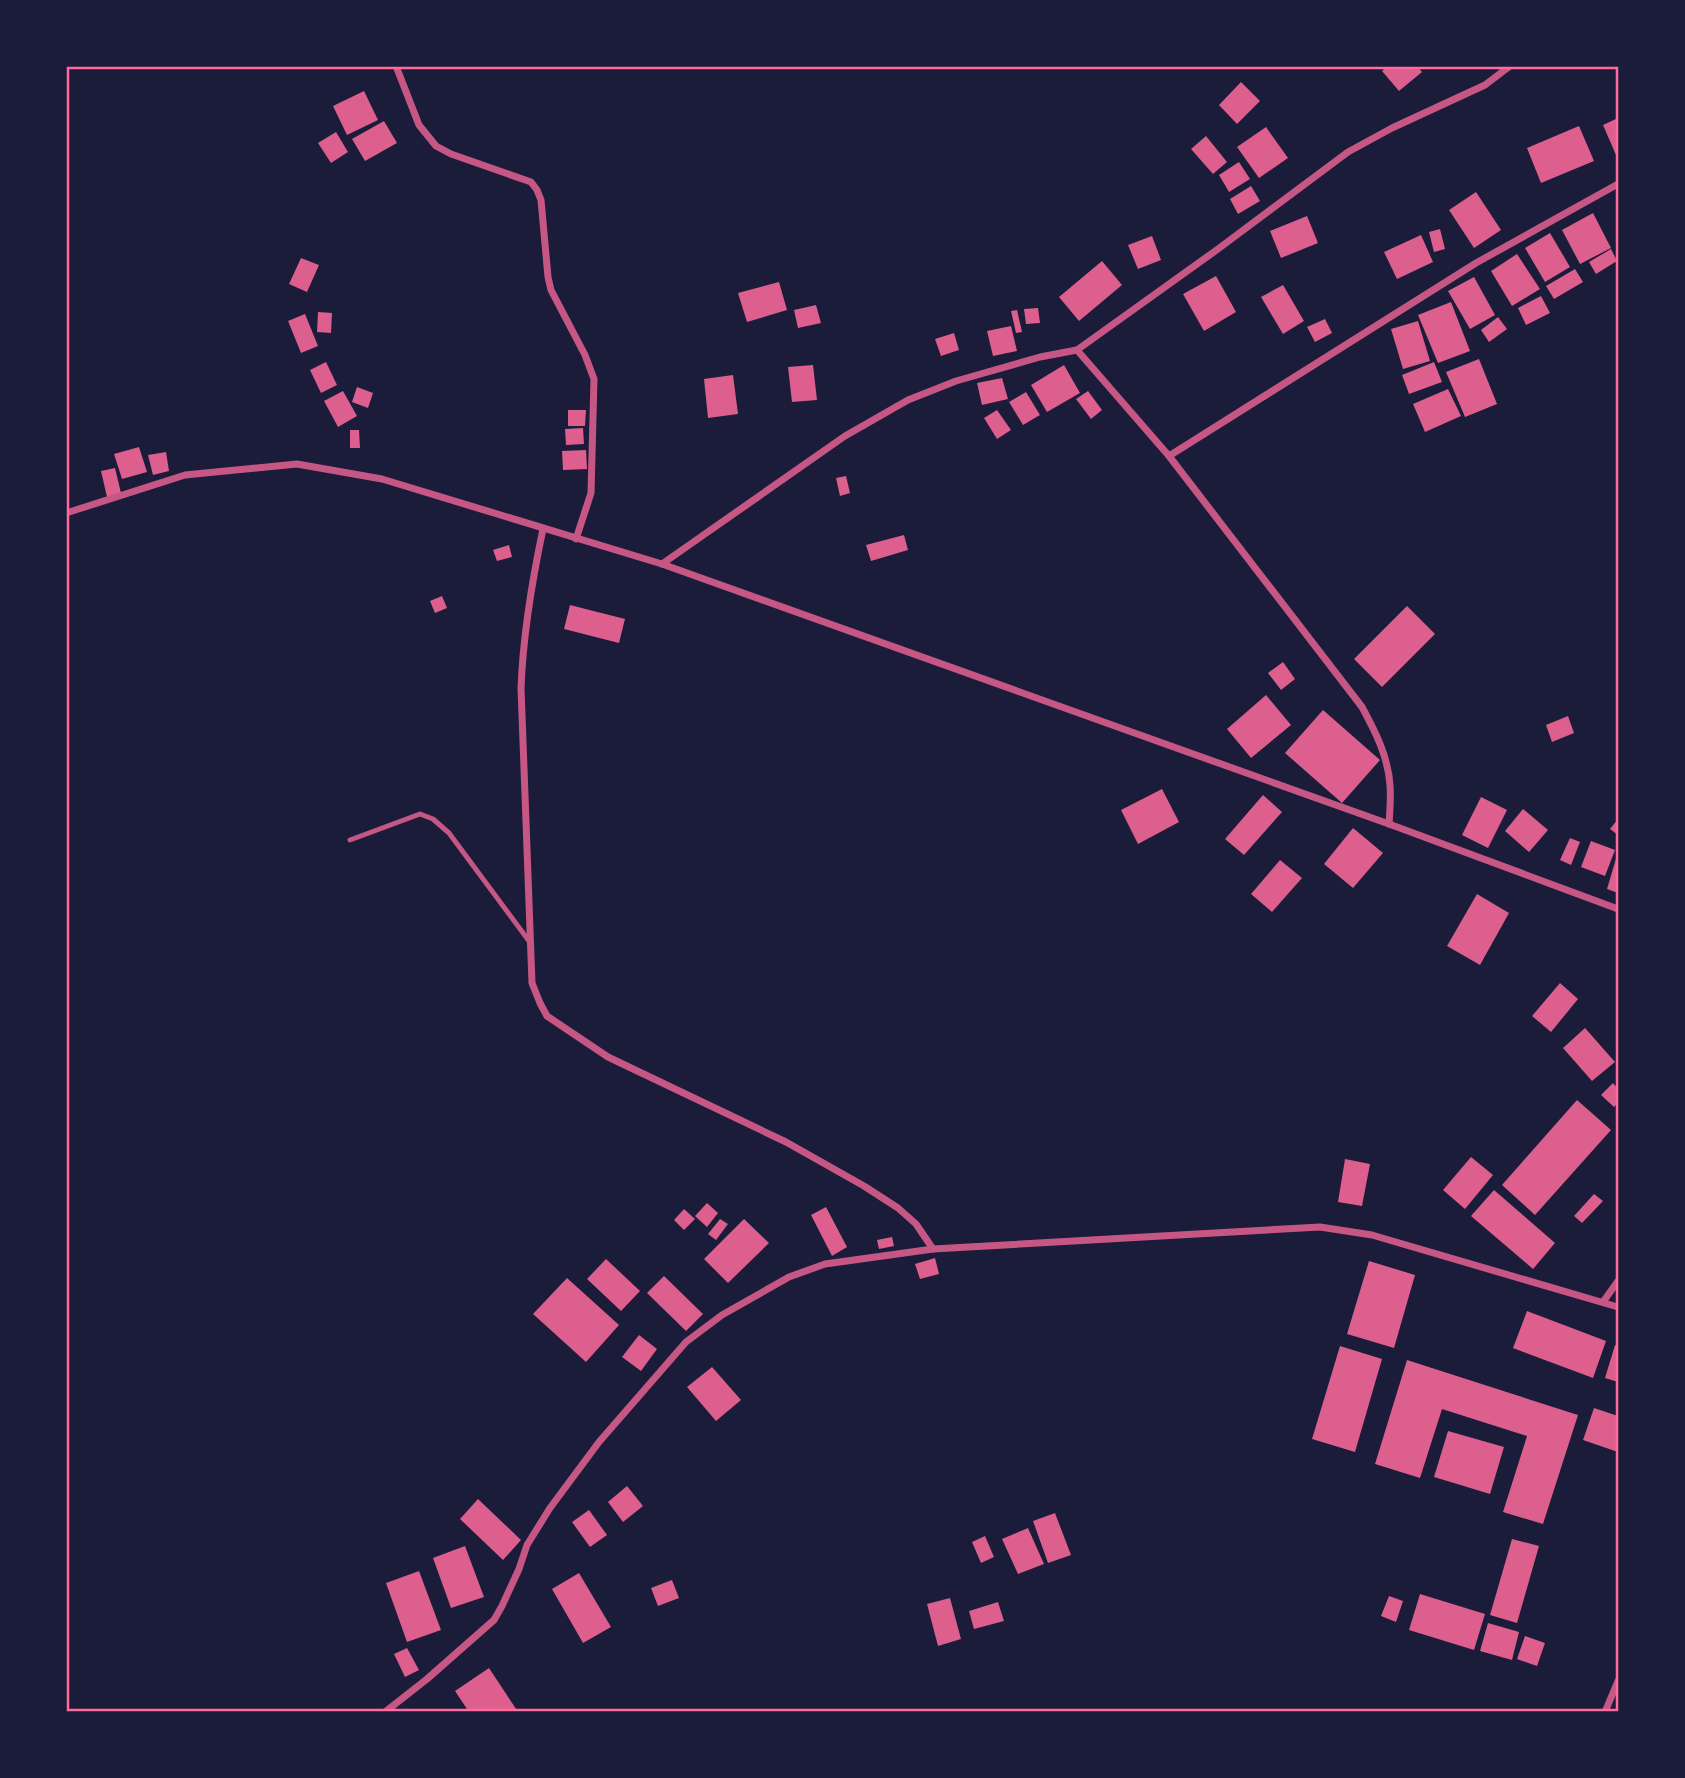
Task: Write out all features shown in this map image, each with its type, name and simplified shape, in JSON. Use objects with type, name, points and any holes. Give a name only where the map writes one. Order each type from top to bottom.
[{"type":"street","points":[[396,66],[419,125],[436,146],[451,154],[531,182],[541,200],[551,290],[586,355],[594,379],[591,493],[576,538]]},
{"type":"street","points":[[662,564],[845,436],[908,400],[956,381],[1040,357],[1077,350],[1348,152],[1392,128],[1485,85],[1510,66]]},
{"type":"street","points":[[1169,456],[1476,264],[1619,184]]},
{"type":"street","points":[[1077,350],[1169,456],[1362,707],[1379,740],[1387,764],[1390,824]]},
{"type":"street","points":[[66,513],[185,475],[297,464],[382,479],[662,564],[1390,824],[1619,909]]},
{"type":"street","points":[[543,529],[522,653],[521,688],[532,983],[547,1016],[608,1057],[786,1142],[864,1186],[916,1223],[933,1249]]},
{"type":"street","points":[[386,1712],[494,1620],[519,1569],[527,1545],[550,1508],[599,1442],[686,1342],[722,1315],[807,1269],[825,1264],[933,1249],[1320,1227],[1372,1235],[1619,1307]]},
{"type":"street","points":[[1603,1302],[1619,1281]]},
{"type":"street","points":[[1605,1712],[1619,1681]]},
{"type":"lane","points":[[350,840],[420,814],[433,819],[449,833],[529,941]]},
{"type":"building","points":[[1388,66],[1417,66],[1422,72],[1399,91],[1382,71]]},
{"type":"building","points":[[1241,82],[1260,101],[1237,124],[1219,105]]},
{"type":"building","points":[[364,91],[378,120],[347,135],[333,106]]},
{"type":"building","points":[[1618,118],[1618,154],[1616,155],[1603,125]]},
{"type":"building","points":[[384,121],[397,143],[365,161],[352,139]]},
{"type":"building","points":[[1579,126],[1594,161],[1541,183],[1527,148]]},
{"type":"building","points":[[1266,127],[1288,158],[1259,178],[1237,147]]},
{"type":"building","points":[[336,132],[348,152],[331,163],[318,143]]},
{"type":"building","points":[[1206,136],[1227,162],[1213,174],[1191,149]]},
{"type":"building","points":[[1239,162],[1250,179],[1229,192],[1219,175]]},
{"type":"building","points":[[1251,186],[1260,201],[1238,214],[1230,199]]},
{"type":"building","points":[[1476,192],[1501,230],[1474,248],[1449,210]]},
{"type":"building","points":[[1593,213],[1611,248],[1580,264],[1562,230]]},
{"type":"building","points":[[1307,216],[1318,243],[1281,258],[1270,231]]},
{"type":"building","points":[[1440,229],[1445,249],[1434,252],[1429,232]]},
{"type":"building","points":[[1550,233],[1570,267],[1545,282],[1525,248]]},
{"type":"building","points":[[1421,235],[1433,262],[1397,279],[1384,252]]},
{"type":"building","points":[[1152,236],[1161,260],[1138,269],[1128,245]]},
{"type":"building","points":[[1611,249],[1617,261],[1596,274],[1589,262]]},
{"type":"building","points":[[1517,254],[1540,289],[1512,306],[1491,271]]},
{"type":"building","points":[[301,258],[319,265],[307,292],[289,284]]},
{"type":"building","points":[[1102,261],[1122,285],[1079,321],[1059,297]]},
{"type":"building","points":[[1575,269],[1583,282],[1554,299],[1546,286]]},
{"type":"building","points":[[1216,276],[1236,312],[1204,331],[1183,294]]},
{"type":"building","points":[[1474,277],[1495,315],[1470,329],[1448,291]]},
{"type":"building","points":[[779,282],[787,310],[747,322],[738,293]]},
{"type":"building","points":[[1283,285],[1304,321],[1283,334],[1261,297]]},
{"type":"building","points":[[1541,296],[1550,313],[1526,325],[1518,308]]},
{"type":"building","points":[[1451,302],[1470,351],[1438,363],[1418,315]]},
{"type":"building","points":[[816,305],[821,323],[798,328],[794,310]]},
{"type":"building","points":[[1038,308],[1040,323],[1026,324],[1024,309]]},
{"type":"building","points":[[1017,310],[1022,332],[1016,333],[1011,311]]},
{"type":"building","points":[[318,312],[332,313],[331,333],[317,332]]},
{"type":"building","points":[[305,314],[318,346],[301,353],[288,321]]},
{"type":"building","points":[[1498,317],[1507,329],[1489,342],[1481,330]]},
{"type":"building","points":[[1325,319],[1332,333],[1315,342],[1307,327]]},
{"type":"building","points":[[1418,321],[1430,361],[1403,369],[1391,329]]},
{"type":"building","points":[[1011,326],[1017,351],[993,356],[987,331]]},
{"type":"building","points":[[954,333],[959,350],[941,356],[935,339]]},
{"type":"building","points":[[1479,359],[1497,404],[1465,417],[1446,372]]},
{"type":"building","points":[[326,362],[337,385],[321,393],[310,370]]},
{"type":"building","points":[[1434,362],[1442,382],[1409,394],[1402,375]]},
{"type":"building","points":[[813,365],[817,400],[792,402],[788,367]]},
{"type":"building","points":[[1064,365],[1080,393],[1047,412],[1031,385]]},
{"type":"building","points":[[733,375],[738,414],[708,418],[704,379]]},
{"type":"building","points":[[1002,378],[1008,399],[982,405],[977,383]]},
{"type":"building","points":[[357,387],[373,393],[368,408],[352,402]]},
{"type":"building","points":[[1448,389],[1461,416],[1425,432],[1413,404]]},
{"type":"building","points":[[343,391],[357,416],[338,427],[324,401]]},
{"type":"building","points":[[1088,391],[1102,410],[1091,419],[1076,399]]},
{"type":"building","points":[[1026,392],[1040,415],[1023,425],[1009,402]]},
{"type":"building","points":[[568,410],[586,410],[585,426],[568,426]]},
{"type":"building","points":[[997,410],[1011,430],[997,439],[984,418]]},
{"type":"building","points":[[583,428],[584,444],[566,445],[565,429]]},
{"type":"building","points":[[350,430],[359,430],[360,448],[350,448]]},
{"type":"building","points":[[139,447],[147,472],[122,479],[114,454]]},
{"type":"building","points":[[586,450],[587,469],[563,470],[562,451]]},
{"type":"building","points":[[166,452],[169,471],[153,475],[148,455]]},
{"type":"building","points":[[115,468],[121,493],[107,497],[101,471]]},
{"type":"building","points":[[846,476],[850,493],[840,496],[836,478]]},
{"type":"building","points":[[904,535],[908,550],[871,561],[866,545]]},
{"type":"building","points":[[509,545],[512,557],[497,561],[493,550]]},
{"type":"building","points":[[442,596],[447,608],[435,613],[430,601]]},
{"type":"building","points":[[570,605],[625,619],[619,643],[564,629]]},
{"type":"building","points":[[1407,606],[1435,634],[1382,687],[1354,659]]},
{"type":"building","points":[[1283,662],[1295,679],[1281,690],[1268,673]]},
{"type":"building","points":[[1266,695],[1291,725],[1251,758],[1227,729]]},
{"type":"building","points":[[1323,710],[1380,760],[1342,803],[1285,753]]},
{"type":"building","points":[[1568,716],[1574,733],[1552,742],[1546,725]]},
{"type":"building","points":[[1162,789],[1179,822],[1138,844],[1121,810]]},
{"type":"building","points":[[1263,795],[1282,812],[1244,855],[1225,839]]},
{"type":"building","points":[[1481,797],[1507,810],[1488,848],[1462,835]]},
{"type":"building","points":[[1523,809],[1548,830],[1529,852],[1505,831]]},
{"type":"building","points":[[1618,819],[1618,835],[1610,829]]},
{"type":"building","points":[[1353,828],[1383,853],[1353,888],[1324,864]]},
{"type":"building","points":[[1570,838],[1580,842],[1571,865],[1560,860]]},
{"type":"building","points":[[1591,841],[1615,850],[1605,876],[1581,867]]},
{"type":"building","points":[[1618,852],[1618,893],[1607,889]]},
{"type":"building","points":[[1280,860],[1302,878],[1272,912],[1251,894]]},
{"type":"building","points":[[1477,894],[1509,913],[1480,965],[1447,946]]},
{"type":"building","points":[[1560,983],[1578,999],[1551,1032],[1532,1016]]},
{"type":"building","points":[[1585,1028],[1615,1062],[1592,1081],[1563,1048]]},
{"type":"building","points":[[1613,1083],[1618,1089],[1618,1103],[1614,1107],[1601,1095]]},
{"type":"building","points":[[1577,1100],[1611,1130],[1535,1215],[1502,1185]]},
{"type":"building","points":[[1471,1157],[1493,1175],[1465,1209],[1443,1190]]},
{"type":"building","points":[[1345,1159],[1370,1164],[1362,1206],[1338,1202]]},
{"type":"building","points":[[1494,1190],[1555,1243],[1533,1269],[1471,1216]]},
{"type":"building","points":[[1594,1194],[1603,1201],[1582,1223],[1574,1216]]},
{"type":"building","points":[[707,1203],[718,1213],[707,1227],[695,1216]]},
{"type":"building","points":[[826,1207],[847,1247],[832,1256],[811,1215]]},
{"type":"building","points":[[684,1209],[695,1219],[684,1230],[674,1220]]},
{"type":"building","points":[[720,1219],[728,1224],[716,1240],[708,1234]]},
{"type":"building","points":[[744,1219],[769,1243],[728,1283],[704,1259]]},
{"type":"building","points":[[892,1237],[894,1246],[879,1249],[877,1240]]},
{"type":"building","points":[[935,1258],[939,1274],[920,1279],[915,1264]]},
{"type":"building","points":[[606,1259],[640,1291],[621,1311],[587,1279]]},
{"type":"building","points":[[1369,1261],[1415,1275],[1394,1348],[1347,1334]]},
{"type":"building","points":[[664,1276],[703,1314],[686,1331],[647,1293]]},
{"type":"building","points":[[567,1278],[619,1325],[586,1362],[533,1314]]},
{"type":"building","points":[[1527,1311],[1606,1341],[1593,1378],[1513,1348]]},
{"type":"building","points":[[639,1335],[657,1349],[641,1371],[622,1357]]},
{"type":"building","points":[[1615,1345],[1618,1346],[1618,1382],[1605,1378]]},
{"type":"building","points":[[1340,1346],[1382,1359],[1355,1452],[1312,1439]]},
{"type":"building","points":[[1407,1360],[1578,1415],[1543,1524],[1503,1512],[1527,1436],[1442,1409],[1420,1478],[1375,1464]]},
{"type":"building","points":[[712,1367],[741,1400],[716,1421],[687,1387]]},
{"type":"building","points":[[1594,1408],[1618,1416],[1618,1452],[1583,1440]]},
{"type":"building","points":[[1448,1431],[1504,1447],[1490,1494],[1434,1477]]},
{"type":"building","points":[[627,1486],[643,1506],[623,1522],[608,1502]]},
{"type":"building","points":[[478,1499],[521,1540],[503,1560],[460,1519]]},
{"type":"building","points":[[589,1510],[607,1535],[590,1547],[572,1522]]},
{"type":"building","points":[[1055,1513],[1071,1555],[1048,1563],[1033,1521]]},
{"type":"building","points":[[1028,1528],[1044,1564],[1018,1574],[1002,1539]]},
{"type":"building","points":[[985,1536],[994,1557],[981,1563],[972,1542]]},
{"type":"building","points":[[1512,1539],[1539,1546],[1517,1623],[1490,1615]]},
{"type":"building","points":[[465,1546],[484,1597],[451,1608],[433,1558]]},
{"type":"building","points":[[419,1571],[441,1630],[407,1642],[386,1583]]},
{"type":"building","points":[[579,1573],[611,1627],[583,1643],[552,1589]]},
{"type":"building","points":[[672,1580],[679,1598],[658,1606],[651,1588]]},
{"type":"building","points":[[1420,1594],[1485,1614],[1474,1650],[1409,1630]]},
{"type":"building","points":[[1389,1596],[1403,1601],[1396,1622],[1381,1616]]},
{"type":"building","points":[[950,1598],[961,1639],[938,1646],[927,1604]]},
{"type":"building","points":[[998,1602],[1004,1621],[974,1629],[969,1611]]},
{"type":"building","points":[[1488,1623],[1519,1632],[1512,1660],[1480,1651]]},
{"type":"building","points":[[1525,1636],[1545,1643],[1537,1666],[1517,1659]]},
{"type":"building","points":[[407,1648],[419,1670],[405,1677],[394,1654]]},
{"type":"building","points":[[489,1668],[518,1712],[469,1712],[455,1691]]}]
